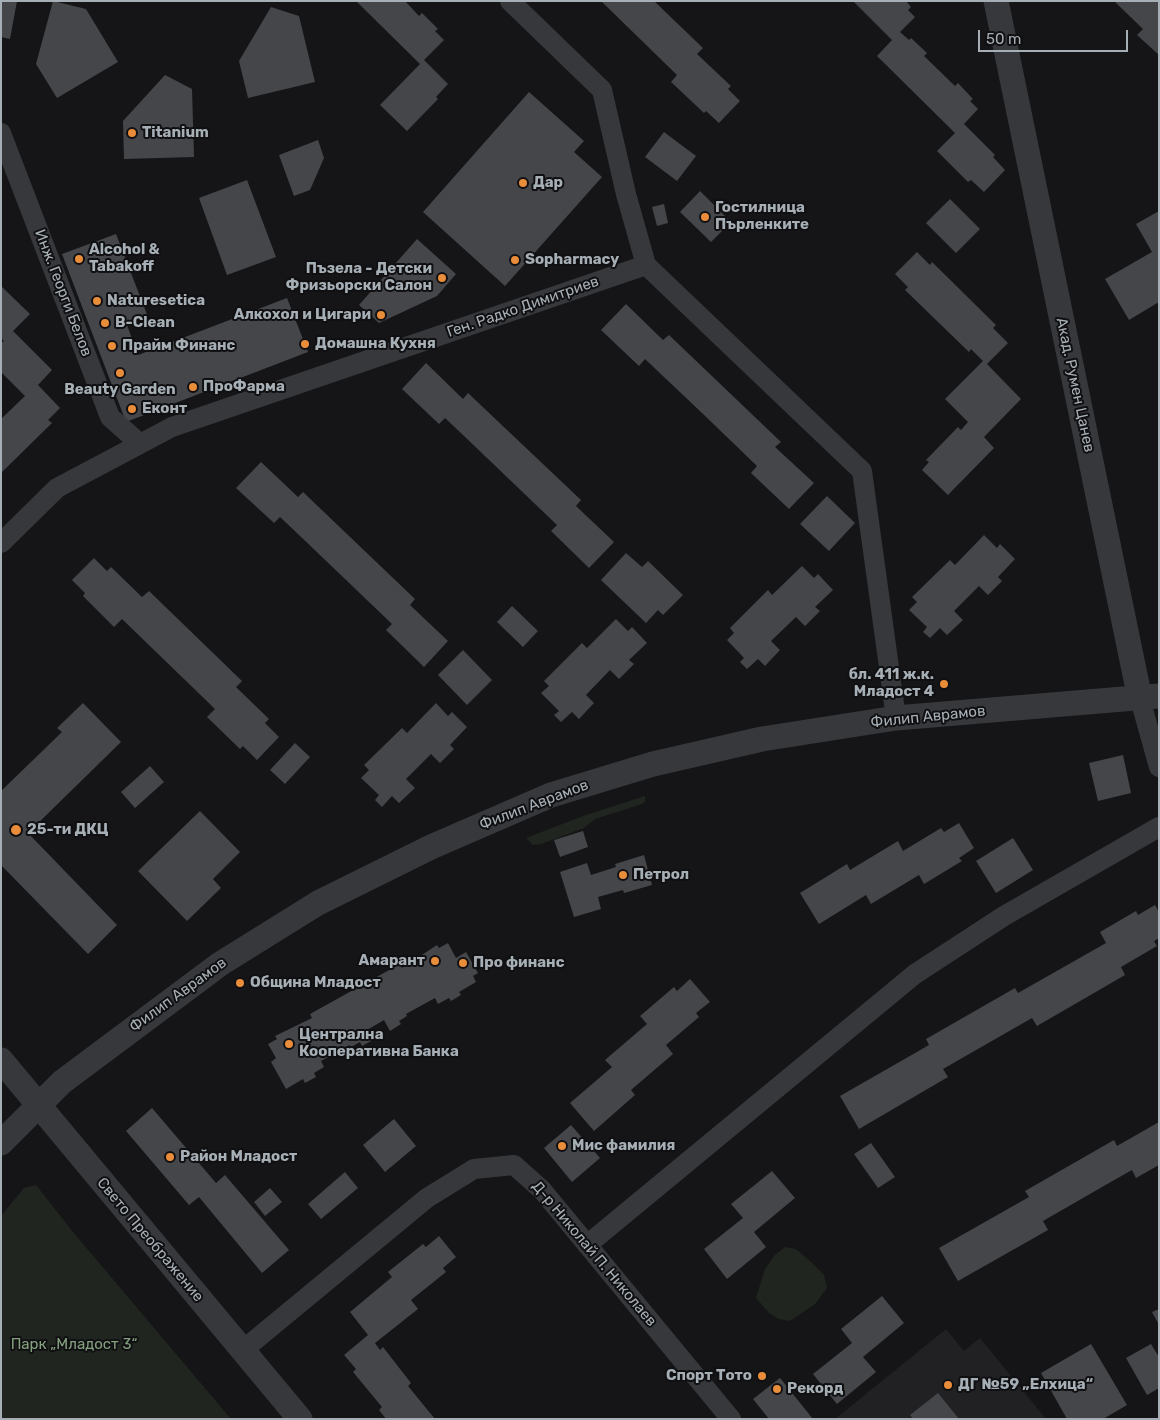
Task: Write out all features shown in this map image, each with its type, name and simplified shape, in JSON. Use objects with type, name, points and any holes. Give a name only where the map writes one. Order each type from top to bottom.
[{"type":"street","points":[[510,1],[602,90],[626,194],[646,265],[862,471],[896,718]]},
{"type":"street","name":"Акад. Румен Цанев","points":[[996,1],[1149,697],[1159,768]]},
{"type":"street","name":"Инж. Георги Белов","points":[[1,133],[110,417],[139,443]]},
{"type":"street","name":"Ген. Радко Димитриев","points":[[1,543],[57,488],[172,427],[646,265]]},
{"type":"street","name":"Филип Аврамов","points":[[1,1143],[38,1105],[84,1065],[220,964],[318,903],[431,847],[551,795],[653,764],[762,739],[896,718],[1149,697]]},
{"type":"street","points":[[587,1245],[915,974],[1004,916],[1159,827]]},
{"type":"street","name":"Свето Преображение","points":[[1,1060],[300,1419]]},
{"type":"street","name":"Д-р Николай П. Николаев","points":[[242,1350],[427,1198],[474,1169],[514,1165],[542,1190],[731,1419]]},
{"type":"shaded area","name":"ДГ №59 „Елхица“","points":[[946,1329],[964,1351],[980,1338],[1046,1419],[835,1419]]},
{"type":"green space","points":[[645,796],[645,801],[642,804],[595,819],[584,828],[541,844],[533,845],[526,838],[583,816]]},
{"type":"green space","name":"Парк „Младост 3“","points":[[36,1185],[73,1232],[231,1419],[1,1419],[1,1216],[24,1188]]},
{"type":"green space","points":[[785,1247],[796,1249],[811,1262],[824,1275],[827,1288],[815,1304],[790,1321],[779,1319],[769,1313],[756,1298],[765,1269],[774,1256]]},
{"type":"building","points":[[1,1],[17,1],[10,39],[1,37]]},
{"type":"building","points":[[53,1],[86,9],[118,62],[57,98],[36,64]]},
{"type":"building","points":[[356,1],[405,1],[419,16],[422,13],[438,29],[435,31],[444,40],[424,60],[448,84],[436,97],[438,99],[407,131],[380,105],[420,64]]},
{"type":"building","points":[[601,1],[654,1],[703,48],[697,54],[731,86],[728,89],[740,101],[719,123],[706,111],[704,113],[671,82],[677,75]]},
{"type":"building","points":[[853,1],[906,1],[911,7],[908,10],[915,17],[900,32],[909,40],[911,38],[927,53],[924,56],[955,86],[958,83],[973,99],[970,101],[978,109],[964,124],[995,155],[993,157],[1005,170],[984,192],[971,180],[968,182],[937,151],[955,133],[877,56],[892,40]]},
{"type":"building","points":[[1114,1],[1159,1],[1159,55],[1137,35],[1143,29]]},
{"type":"building","points":[[271,7],[299,16],[315,82],[248,98],[239,61]]},
{"type":"building","points":[[165,75],[192,89],[194,157],[124,159],[123,121]]},
{"type":"building","name":"Дар","points":[[529,92],[584,141],[574,152],[602,177],[505,286],[423,212]]},
{"type":"building","points":[[664,132],[696,156],[677,181],[645,157]]},
{"type":"building","points":[[318,140],[324,158],[310,190],[294,196],[279,155]]},
{"type":"building","points":[[247,180],[276,257],[227,275],[199,198]]},
{"type":"building","points":[[700,191],[731,222],[711,242],[680,212]]},
{"type":"building","points":[[950,199],[980,229],[956,253],[926,223]]},
{"type":"building","points":[[664,204],[668,223],[657,226],[652,207]]},
{"type":"building","points":[[1159,211],[1159,302],[1129,320],[1105,279],[1152,252],[1136,224]]},
{"type":"building","points":[[116,234],[148,317],[127,325],[138,355],[287,298],[308,352],[126,422],[62,254]]},
{"type":"building","points":[[417,239],[456,274],[437,296],[379,323],[359,305]]},
{"type":"building","points":[[917,252],[930,265],[932,262],[996,325],[993,328],[1008,343],[987,364],[1021,399],[984,437],[994,448],[948,495],[922,470],[929,462],[926,460],[958,427],[961,430],[968,422],[945,399],[983,361],[971,349],[969,352],[905,290],[908,287],[895,274]]},
{"type":"building","points":[[1,286],[30,314],[13,331],[52,370],[38,385],[60,408],[48,420],[52,423],[1,473],[1,419],[25,396],[1,372],[1,343],[4,341],[1,338]]},
{"type":"building","points":[[626,304],[663,340],[669,335],[781,442],[775,447],[814,483],[789,509],[751,473],[757,466],[702,413],[645,359],[639,366],[601,330]]},
{"type":"building","points":[[426,363],[463,399],[468,393],[581,500],[576,506],[614,542],[589,568],[551,531],[557,525],[463,435],[445,418],[439,424],[402,389]]},
{"type":"building","points":[[261,462],[298,497],[303,492],[415,599],[410,605],[448,641],[424,667],[386,630],[392,624],[298,534],[280,517],[274,523],[236,488]]},
{"type":"building","points":[[827,496],[855,523],[829,551],[800,524]]},
{"type":"building","points":[[984,535],[997,548],[1000,544],[1015,559],[998,577],[1002,581],[988,595],[979,586],[954,611],[963,620],[947,635],[940,628],[930,638],[923,632],[927,627],[909,610],[917,602],[912,597],[950,560],[955,565]]},
{"type":"building","points":[[626,553],[642,567],[648,561],[683,595],[663,615],[658,610],[646,623],[601,580]]},
{"type":"building","points":[[94,558],[107,571],[111,567],[142,597],[149,591],[242,681],[236,687],[269,719],[265,723],[279,737],[257,760],[243,746],[240,749],[207,717],[215,709],[122,619],[114,627],[83,596],[85,593],[72,580]]},
{"type":"building","points":[[802,566],[814,578],[818,574],[833,590],[815,607],[820,611],[805,626],[796,617],[771,641],[780,650],[765,666],[758,659],[747,669],[740,662],[744,658],[727,640],[734,633],[730,628],[768,590],[772,595]]},
{"type":"building","points":[[512,606],[538,631],[523,647],[497,622]]},
{"type":"building","points":[[616,619],[628,631],[632,627],[647,643],[629,660],[634,664],[619,679],[610,670],[586,695],[594,703],[579,719],[572,712],[561,722],[554,715],[559,711],[541,693],[549,686],[544,681],[582,643],[587,648]]},
{"type":"building","points":[[463,650],[492,680],[467,705],[438,675]]},
{"type":"building","name":"25-ти ДКЦ","points":[[83,703],[121,742],[28,833],[117,925],[88,954],[1,865],[1,791],[62,732],[57,728]]},
{"type":"building","points":[[436,703],[448,716],[452,712],[467,727],[450,745],[454,749],[440,763],[431,754],[406,779],[415,788],[399,803],[392,796],[382,807],[375,800],[379,795],[361,778],[369,770],[364,765],[402,728],[407,733]]},
{"type":"building","points":[[295,743],[310,757],[285,784],[270,770]]},
{"type":"building","points":[[1123,755],[1131,793],[1098,801],[1089,763]]},
{"type":"building","points":[[150,766],[164,782],[135,808],[121,792]]},
{"type":"building","points":[[200,811],[240,852],[213,879],[221,888],[187,921],[138,871]]},
{"type":"building","points":[[959,823],[974,848],[959,858],[962,861],[924,884],[919,875],[871,904],[866,895],[819,924],[800,893],[847,864],[850,870],[898,841],[903,851],[941,828],[944,832]]},
{"type":"building","points":[[583,831],[588,847],[560,857],[554,840]]},
{"type":"building","points":[[1013,838],[1033,870],[996,893],[976,861]]},
{"type":"building","points":[[644,855],[652,885],[624,893],[623,890],[598,897],[601,909],[574,917],[560,872],[587,863],[591,875],[616,867],[615,864]]},
{"type":"building","points":[[1155,905],[1159,912],[1159,938],[1154,941],[1157,946],[1121,967],[1125,975],[1037,1026],[1032,1018],[943,1069],[948,1077],[859,1129],[840,1096],[929,1045],[926,1039],[1015,988],[1018,993],[1106,943],[1100,932],[1136,911],[1138,915]]},
{"type":"building","points":[[448,943],[456,958],[466,952],[478,973],[473,976],[476,982],[459,992],[461,995],[451,1001],[449,998],[438,1004],[435,998],[406,1014],[407,1016],[399,1021],[401,1024],[390,1031],[384,1020],[367,1030],[373,1040],[362,1046],[360,1042],[351,1047],[350,1045],[321,1061],[324,1067],[314,1073],[316,1077],[305,1083],[303,1079],[286,1089],[271,1062],[276,1058],[268,1044],[277,1039],[275,1036],[312,1018],[310,1014],[400,964],[402,968],[437,945],[439,948]]},
{"type":"building","points":[[690,979],[710,1002],[696,1013],[699,1017],[666,1045],[673,1054],[631,1090],[635,1095],[594,1131],[570,1103],[612,1067],[605,1060],[647,1024],[640,1016],[674,987],[677,991]]},
{"type":"building","points":[[152,1108],[216,1183],[225,1175],[289,1250],[262,1273],[199,1197],[189,1205],[126,1131]]},
{"type":"building","points":[[394,1119],[416,1146],[385,1172],[363,1145]]},
{"type":"building","points":[[1159,1122],[1159,1165],[1136,1178],[1132,1170],[1043,1221],[1048,1230],[958,1281],[939,1248],[1029,1197],[1025,1191],[1114,1140],[1117,1146]]},
{"type":"building","points":[[571,1125],[600,1158],[572,1182],[544,1148]]},
{"type":"building","points":[[871,1143],[895,1177],[878,1188],[854,1154]]},
{"type":"building","points":[[772,1171],[795,1198],[754,1232],[766,1247],[727,1279],[704,1249],[743,1218],[731,1204]]},
{"type":"building","points":[[345,1172],[358,1188],[321,1219],[308,1204]]},
{"type":"building","points":[[270,1188],[282,1202],[265,1216],[254,1202]]},
{"type":"building","points":[[439,1236],[456,1257],[443,1268],[446,1272],[411,1300],[418,1309],[375,1343],[380,1350],[383,1347],[411,1383],[408,1386],[435,1419],[386,1419],[379,1410],[382,1407],[353,1372],[356,1369],[344,1355],[368,1335],[350,1312],[392,1277],[388,1272],[423,1244],[426,1247]]},
{"type":"building","points":[[882,1296],[904,1323],[863,1357],[876,1372],[837,1404],[813,1374],[852,1343],[841,1329]]},
{"type":"building","points":[[1159,1309],[1159,1325],[1152,1312]]},
{"type":"building","points":[[1091,1344],[1127,1405],[1103,1419],[1067,1419],[1041,1373]]},
{"type":"building","points":[[1151,1344],[1159,1357],[1159,1388],[1147,1395],[1126,1358]]},
{"type":"building","name":"Рекорд","points":[[780,1378],[813,1419],[769,1419],[753,1399]]},
{"type":"building","points":[[938,1393],[959,1419],[913,1419],[910,1415]]},
{"type":"place","name":"Titanium","points":[[132,133]]},
{"type":"place","name":"Дар","points":[[523,183]]},
{"type":"place","name":"Гостилница Пърленките","points":[[705,217]]},
{"type":"place","name":"Alcohol & Tabakoff","points":[[79,259]]},
{"type":"place","name":"Sopharmacy","points":[[515,260]]},
{"type":"place","name":"Пъзела - Детски Фризьорски Салон","points":[[442,278]]},
{"type":"place","name":"Naturesetica","points":[[97,301]]},
{"type":"place","name":"Алкохол и Цигари","points":[[381,315]]},
{"type":"place","name":"B-Clean","points":[[105,323]]},
{"type":"place","name":"Домашна Кухня","points":[[305,344]]},
{"type":"place","name":"Прайм Финанс","points":[[112,346]]},
{"type":"place","name":"Beauty Garden","points":[[120,373]]},
{"type":"place","name":"ПроФарма","points":[[193,387]]},
{"type":"place","name":"Еконт","points":[[132,409]]},
{"type":"place","name":"бл. 411 ж.к. Младост 4","points":[[944,684]]},
{"type":"place","name":"25-ти ДКЦ","points":[[16,830]]},
{"type":"place","name":"Петрол","points":[[623,875]]},
{"type":"place","name":"Амарант","points":[[435,961]]},
{"type":"place","name":"Про финанс","points":[[463,963]]},
{"type":"place","name":"Община Младост","points":[[240,983]]},
{"type":"place","name":"Централна Кооперативна Банка","points":[[289,1044]]},
{"type":"place","name":"Мис фамилия","points":[[562,1146]]},
{"type":"place","name":"Район Младост","points":[[170,1157]]},
{"type":"place","name":"Спорт Тото","points":[[762,1376]]},
{"type":"place","name":"ДГ №59 „Елхица“","points":[[948,1385]]},
{"type":"place","name":"Рекорд","points":[[777,1389]]}]
